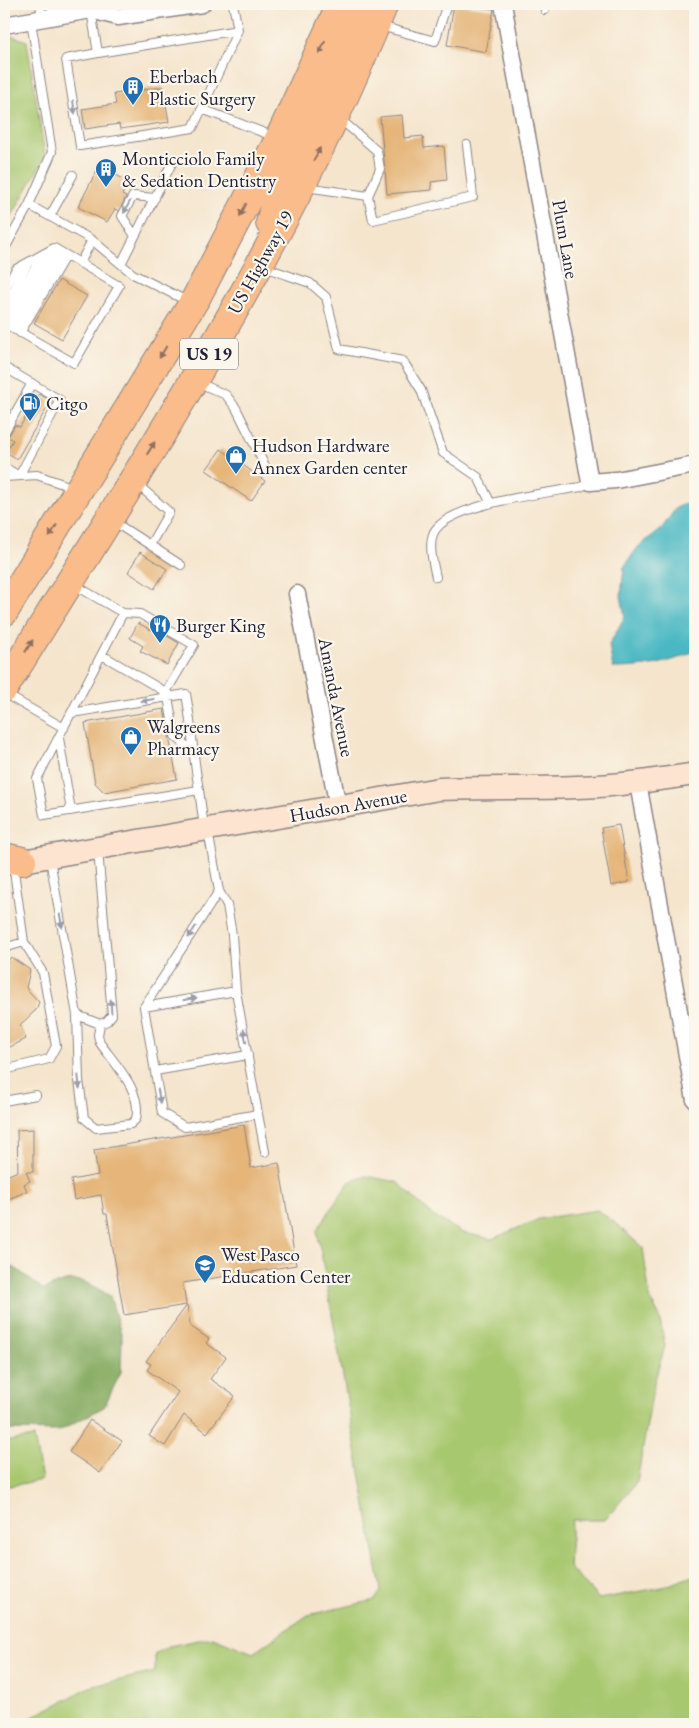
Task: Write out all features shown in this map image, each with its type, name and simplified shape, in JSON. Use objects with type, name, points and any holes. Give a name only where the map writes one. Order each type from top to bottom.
[{"type":"highway","name":"US Highway 19","points":[[4,612],[192,304],[235,227],[279,139],[341,4]]},
{"type":"highway","points":[[259,265],[280,183],[355,21],[357,4]]},
{"type":"highway","name":"US Highway 19","points":[[4,688],[193,380],[259,265],[336,115],[380,14]]},
{"type":"street","points":[[4,25],[38,14],[93,6],[118,17],[202,4]]},
{"type":"street","name":"Plum Lane","points":[[503,4],[590,482]]},
{"type":"street","points":[[590,482],[616,480],[695,465]]},
{"type":"street","name":"Amanda Avenue","points":[[297,594],[338,807]]},
{"type":"street","name":"Hudson Avenue","points":[[10,861],[98,848],[439,789],[487,786],[576,787],[638,783],[695,774]]},
{"type":"street","points":[[638,783],[695,1100]]},
{"type":"lane","points":[[234,4],[238,30],[193,128],[80,146],[66,58],[238,30]]},
{"type":"lane","points":[[380,14],[435,41],[447,4]]},
{"type":"lane","points":[[93,6],[98,53]]},
{"type":"lane","points":[[4,250],[29,205],[52,152],[38,14]]},
{"type":"lane","points":[[202,109],[279,139]]},
{"type":"lane","points":[[336,115],[377,151],[380,169],[368,196],[372,220],[473,196],[467,145]]},
{"type":"lane","points":[[121,264],[173,161]]},
{"type":"lane","points":[[50,216],[73,175]]},
{"type":"lane","points":[[301,186],[368,196]]},
{"type":"lane","points":[[135,236],[122,216],[133,196],[155,198]]},
{"type":"lane","points":[[29,205],[92,240],[133,274],[192,304]]},
{"type":"lane","points":[[80,263],[92,240]]},
{"type":"lane","points":[[11,326],[60,252]]},
{"type":"lane","points":[[11,326],[60,252]]},
{"type":"lane","points":[[4,290],[16,270],[28,263],[42,255],[60,252],[120,286],[74,363],[11,326],[4,307],[28,263]]},
{"type":"lane","points":[[11,326],[42,255]]},
{"type":"lane","points":[[259,265],[310,283],[326,297],[339,348],[403,361],[421,390],[443,453],[478,477],[491,504]]},
{"type":"lane","points":[[4,367],[60,400],[19,476]]},
{"type":"lane","points":[[193,380],[226,395],[236,408],[266,468]]},
{"type":"lane","points":[[4,433],[32,383]]},
{"type":"lane","points":[[4,467],[19,476]]},
{"type":"lane","points":[[4,477],[37,475],[79,489]]},
{"type":"lane","points":[[132,479],[168,512],[150,545]]},
{"type":"lane","points":[[436,577],[431,539],[443,520],[458,512],[581,487],[590,482]]},
{"type":"lane","points":[[108,518],[181,565]]},
{"type":"lane","points":[[69,582],[124,613],[140,614],[194,644],[169,695],[175,736],[192,750]]},
{"type":"lane","points":[[124,613],[37,779],[44,815],[198,790]]},
{"type":"lane","points":[[102,655],[169,695]]},
{"type":"lane","points":[[4,693],[64,728]]},
{"type":"lane","points":[[72,713],[169,695],[186,694],[193,735],[192,750],[198,790],[219,891],[226,905],[232,935],[236,991],[265,1152]]},
{"type":"lane","points":[[59,738],[71,811]]},
{"type":"lane","points":[[77,1015],[100,1024],[107,1021],[112,1014],[98,848]]},
{"type":"lane","points":[[49,856],[77,1015],[79,1080],[84,1118],[88,1124],[96,1128],[131,1124],[136,1120],[139,1109],[134,1093],[100,1043],[98,1035],[100,1024]]},
{"type":"lane","points":[[4,1070],[49,1059],[56,1046],[43,973],[24,942],[10,861]]},
{"type":"lane","points":[[219,891],[144,1007],[162,1113],[185,1127],[258,1114]]},
{"type":"lane","points":[[4,948],[24,942]]},
{"type":"lane","points":[[144,1007],[236,991]]},
{"type":"lane","points":[[155,1071],[248,1055]]},
{"type":"lane","points":[[4,1101],[36,1095]]},
{"type":"green space","points":[[13,36],[27,41],[45,157],[4,230],[4,37]]},
{"type":"green space","points":[[366,1176],[397,1182],[433,1216],[463,1233],[492,1239],[539,1219],[597,1210],[614,1222],[643,1248],[650,1299],[659,1315],[665,1346],[654,1383],[637,1482],[605,1520],[572,1520],[569,1567],[599,1599],[663,1587],[695,1575],[695,1724],[19,1724],[90,1687],[155,1672],[155,1654],[169,1646],[213,1637],[253,1653],[308,1615],[375,1600],[381,1591],[317,1230],[349,1182]]},
{"type":"green space","points":[[4,1263],[18,1270],[44,1290],[71,1280],[85,1282],[110,1296],[122,1337],[121,1372],[104,1407],[59,1431],[4,1430]]},
{"type":"green space","points":[[34,1437],[42,1480],[4,1487],[4,1442]]},
{"type":"water","points":[[695,498],[695,651],[655,664],[613,668],[609,645],[625,616],[621,596],[624,567],[638,547],[662,528],[676,508]]},
{"type":"building","points":[[454,4],[494,9],[486,52],[447,45]]},
{"type":"building","name":"Eberbach Plastic Surgery","points":[[163,87],[169,122],[120,129],[119,124],[85,129],[82,109],[116,104],[114,94]]},
{"type":"building","points":[[402,115],[404,138],[423,136],[424,148],[444,146],[447,180],[431,182],[432,190],[387,194],[380,117]]},
{"type":"building","name":"Monticciolo Family & Sedation Dentistry","points":[[99,166],[129,182],[122,195],[126,197],[119,211],[115,209],[107,222],[78,207]]},
{"type":"building","points":[[59,280],[87,296],[62,339],[34,323]]},
{"type":"building","name":"Citgo","points":[[39,394],[51,401],[17,459],[6,452],[13,440],[8,437],[15,425],[20,427]]},
{"type":"building","name":"Hudson Hardware Annex Garden center","points":[[221,449],[265,481],[251,501],[206,470]]},
{"type":"building","points":[[140,552],[167,569],[154,589],[128,572]]},
{"type":"building","name":"Burger King","points":[[138,623],[151,630],[152,627],[179,643],[167,665],[140,651],[143,646],[130,638]]},
{"type":"building","name":"Walgreens Pharmacy","points":[[164,709],[177,779],[104,792],[95,783],[85,723]]},
{"type":"building","points":[[619,825],[629,882],[611,886],[601,828]]},
{"type":"building","points":[[11,957],[30,970],[26,988],[39,1002],[36,1010],[20,1025],[26,1039],[4,1050],[4,966]]},
{"type":"building","points":[[244,1125],[251,1168],[279,1163],[296,1265],[183,1283],[186,1305],[124,1315],[107,1214],[104,1214],[101,1195],[74,1200],[71,1180],[98,1175],[94,1150]]},
{"type":"building","points":[[33,1129],[33,1172],[26,1172],[30,1181],[24,1184],[27,1191],[4,1201],[4,1177],[18,1171],[17,1130]]},
{"type":"building","points":[[187,1305],[190,1326],[209,1339],[206,1343],[226,1357],[210,1379],[235,1396],[207,1433],[184,1415],[165,1446],[149,1436],[178,1392],[147,1370],[151,1364],[146,1361]]},
{"type":"building","points":[[90,1420],[122,1441],[100,1473],[69,1452]]},
{"type":"place","name":"Eberbach Plastic Surgery","points":[[133,106]]},
{"type":"place","name":"Monticciolo Family & Sedation Dentistry","points":[[106,188]]},
{"type":"place","name":"Citgo","points":[[30,422]]},
{"type":"place","name":"Hudson Hardware Annex Garden center","points":[[236,475]]},
{"type":"place","name":"Burger King","points":[[160,644]]},
{"type":"place","name":"Walgreens Pharmacy","points":[[131,756]]},
{"type":"place","name":"West Pasco Education Center","points":[[205,1284]]}]
